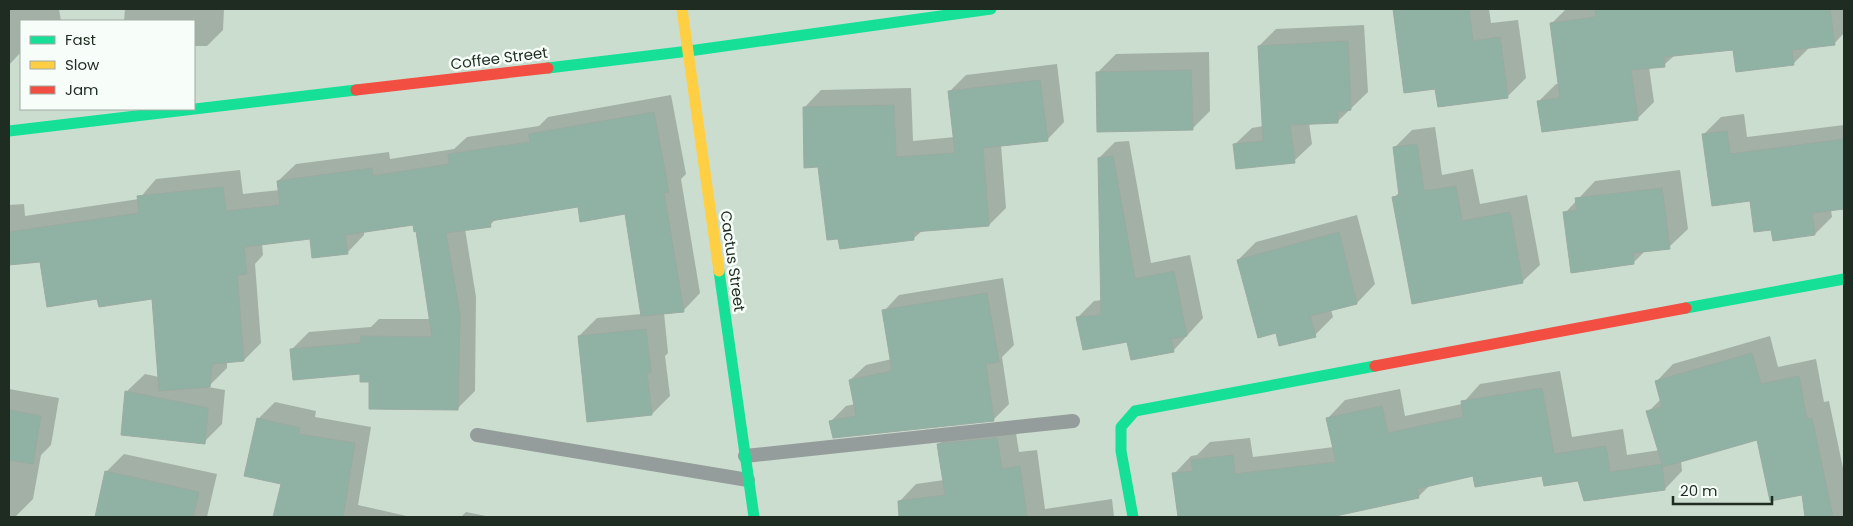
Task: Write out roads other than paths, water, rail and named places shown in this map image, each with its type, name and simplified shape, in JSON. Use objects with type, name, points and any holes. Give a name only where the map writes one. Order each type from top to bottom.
[{"type":"street","name":"Cactus Street","points":[[682,9],[754,517]]},
{"type":"street","name":"Coffee Street","points":[[195,109],[689,51],[991,9]]},
{"type":"street","name":"Coffee Street","points":[[9,131],[188,110]]},
{"type":"street","points":[[1133,517],[1121,451],[1121,427],[1135,411],[1844,279]]},
{"type":"lane","points":[[745,456],[1073,421]]},
{"type":"lane","points":[[477,435],[748,480]]}]
